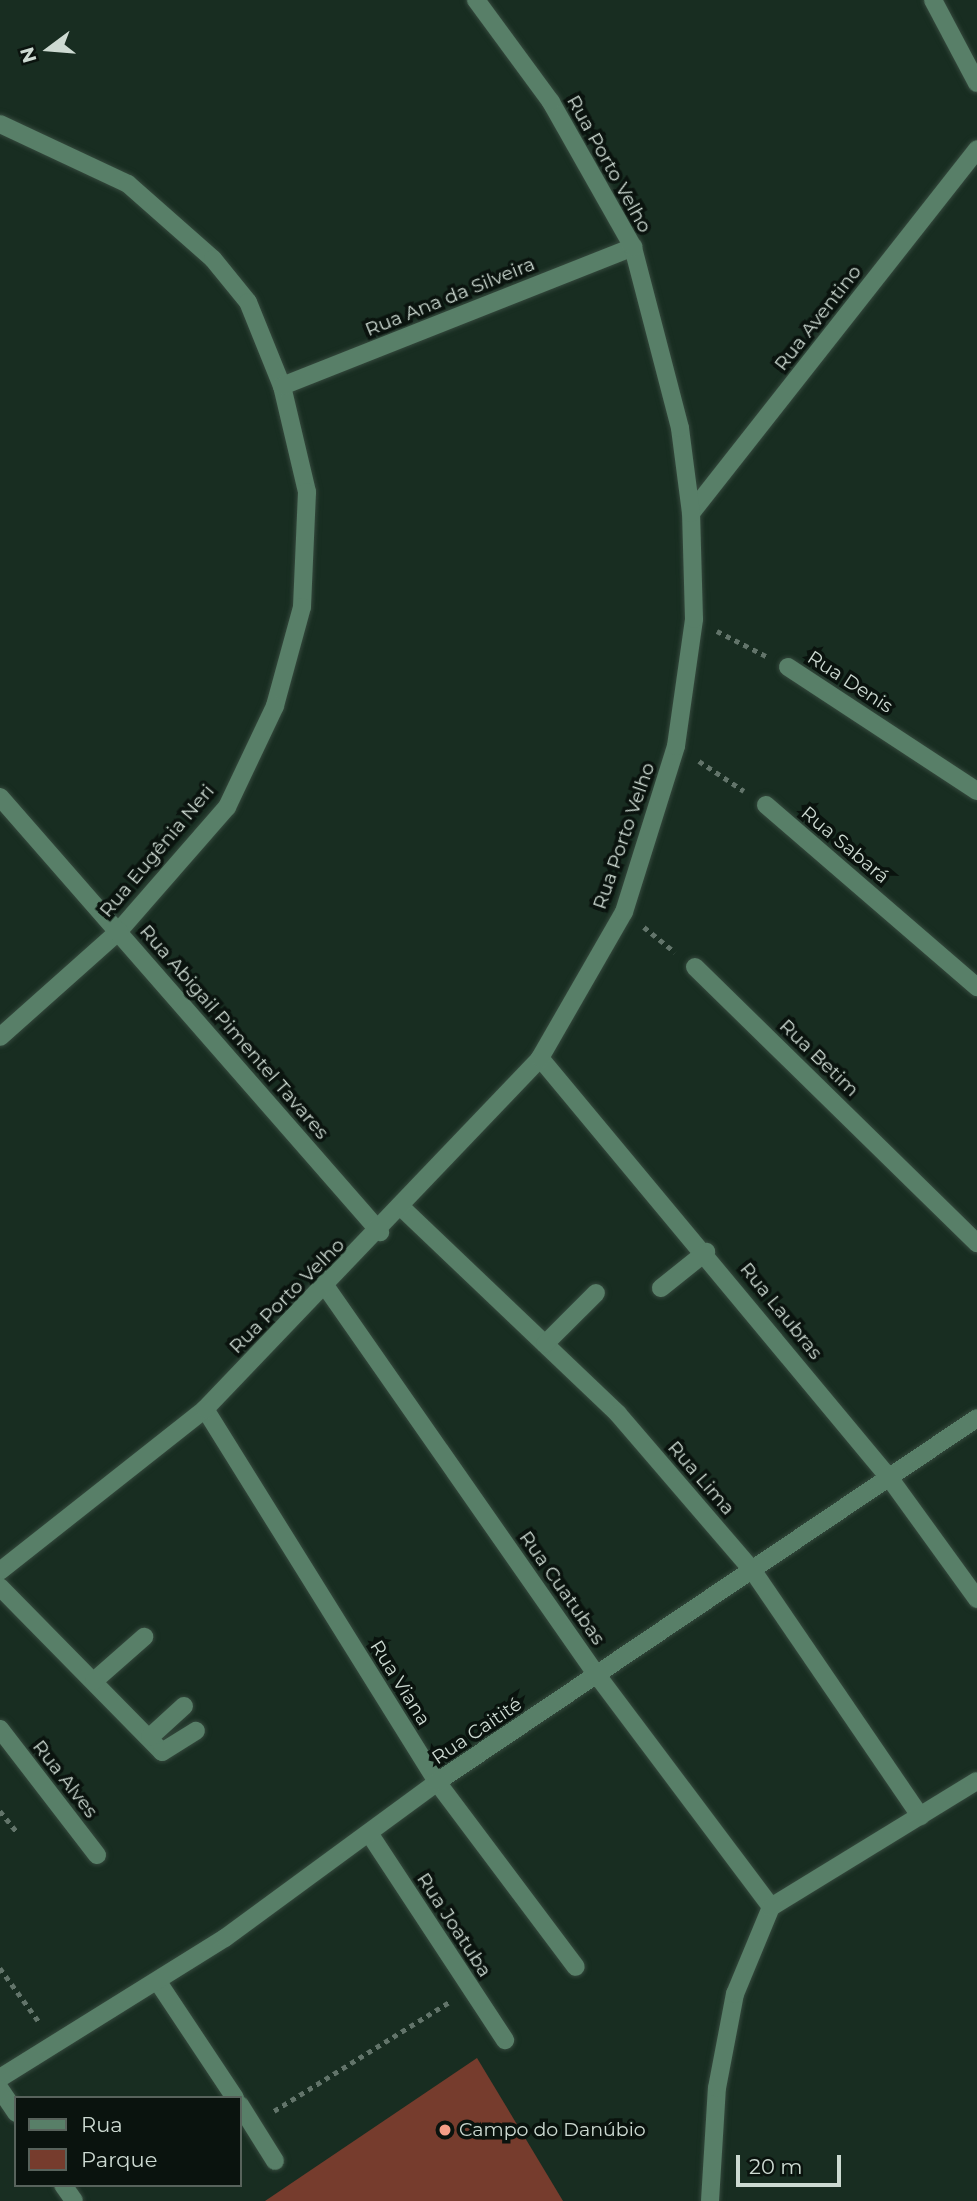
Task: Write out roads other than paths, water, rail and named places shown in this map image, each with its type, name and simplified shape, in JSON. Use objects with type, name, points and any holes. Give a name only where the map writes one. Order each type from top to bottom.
[{"type":"street","name":"Rua Porto Velho","points":[[0,1571],[205,1409],[380,1232],[540,1058],[624,912],[676,746],[694,619],[691,513],[680,428],[633,247],[551,102],[475,0]]},
{"type":"street","points":[[933,0],[977,83]]},
{"type":"street","name":"Rua Eugênia Neri","points":[[0,124],[128,184],[178,223],[248,302],[282,386],[307,492],[302,607],[275,706],[227,807],[119,930],[0,1037]]},
{"type":"street","name":"Rua Aventino","points":[[691,513],[977,149]]},
{"type":"street","name":"Rua Ana da Silveira","points":[[282,386],[633,247]]},
{"type":"street","name":"Rua Denis","points":[[788,667],[977,790]]},
{"type":"street","name":"Rua Abigail Pimentel Tavares","points":[[0,797],[119,930],[380,1232]]},
{"type":"street","name":"Rua Sabará","points":[[766,805],[977,987]]},
{"type":"street","name":"Rua Betim","points":[[695,967],[977,1243]]},
{"type":"street","name":"Rua Laubras","points":[[540,1058],[706,1252],[891,1480],[977,1599]]},
{"type":"street","name":"Rua Lima","points":[[402,1208],[618,1414],[753,1572],[920,1816]]},
{"type":"street","points":[[660,1288],[706,1252]]},
{"type":"street","name":"Rua Cuatubas","points":[[326,1287],[597,1675],[771,1907]]},
{"type":"street","points":[[545,1344],[596,1293]]},
{"type":"street","name":"Rua Viana","points":[[205,1409],[437,1783],[576,1967]]},
{"type":"street","name":"Rua Caitité","points":[[0,2078],[57,2047],[159,1982],[437,1783],[891,1480],[977,1418]]},
{"type":"street","points":[[0,1587],[162,1752],[196,1731]]},
{"type":"street","points":[[94,1681],[144,1637]]},
{"type":"street","points":[[150,1737],[184,1706]]},
{"type":"street","name":"Rua Alves","points":[[0,1729],[97,1855]]},
{"type":"street","points":[[710,2201],[717,2088],[735,1994],[771,1907],[977,1781]]},
{"type":"street","name":"Rua Joatuba","points":[[369,1833],[505,2040]]},
{"type":"street","points":[[159,1982],[234,2096]]},
{"type":"street","points":[[0,2089],[14,2110]]},
{"type":"street","points":[[242,2108],[275,2161]]},
{"type":"place","name":"Campo do Danúbio","points":[[445,2130]]}]
